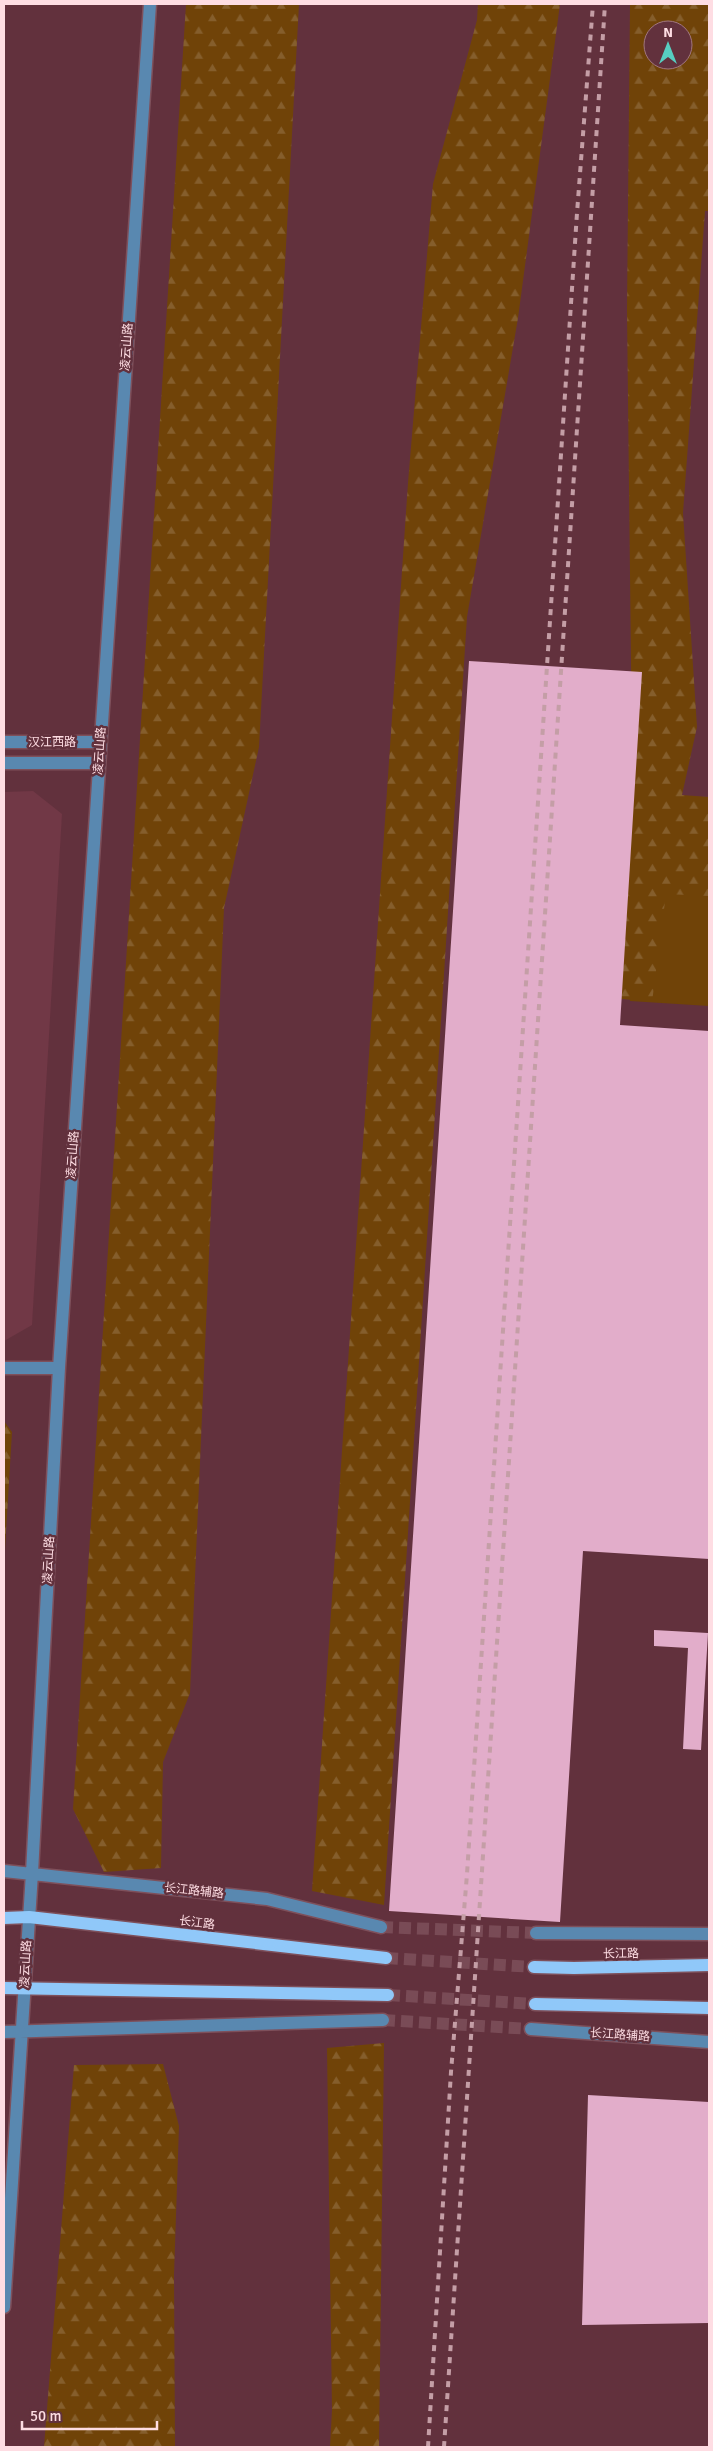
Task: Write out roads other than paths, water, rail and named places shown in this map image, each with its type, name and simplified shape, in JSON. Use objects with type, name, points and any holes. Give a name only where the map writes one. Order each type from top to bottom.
[{"type":"main road","name":"长江路","points":[[4,1918],[29,1917],[386,1958]]},
{"type":"main road","name":"长江路","points":[[534,1967],[709,1965]]},
{"type":"main road","points":[[4,1988],[388,1995]]},
{"type":"main road","points":[[535,2004],[709,2008]]},
{"type":"street","name":"凌云山路","points":[[4,2307],[32,1873],[59,1368],[150,4]]},
{"type":"street","name":"汉江西路","points":[[4,742],[100,742]]},
{"type":"street","name":"汉江西路","points":[[4,763],[98,762]]},
{"type":"street","points":[[4,1368],[59,1368]]},
{"type":"street","name":"长江路辅路","points":[[4,1871],[267,1899],[381,1927]]},
{"type":"street","points":[[536,1933],[709,1934],[709,1926]]},
{"type":"street","points":[[4,2032],[384,2020]]},
{"type":"street","name":"长江路辅路","points":[[531,2028],[709,2042]]},
{"type":"tunnel","points":[[381,1927],[536,1933]]},
{"type":"tunnel","points":[[386,1958],[534,1967]]},
{"type":"tunnel","points":[[388,1995],[535,2004]]},
{"type":"tunnel","points":[[383,2020],[531,2029]]},
{"type":"railway","points":[[428,2447],[451,2072],[467,1874],[577,213],[593,4]]},
{"type":"railway","points":[[444,2447],[605,4]]}]
